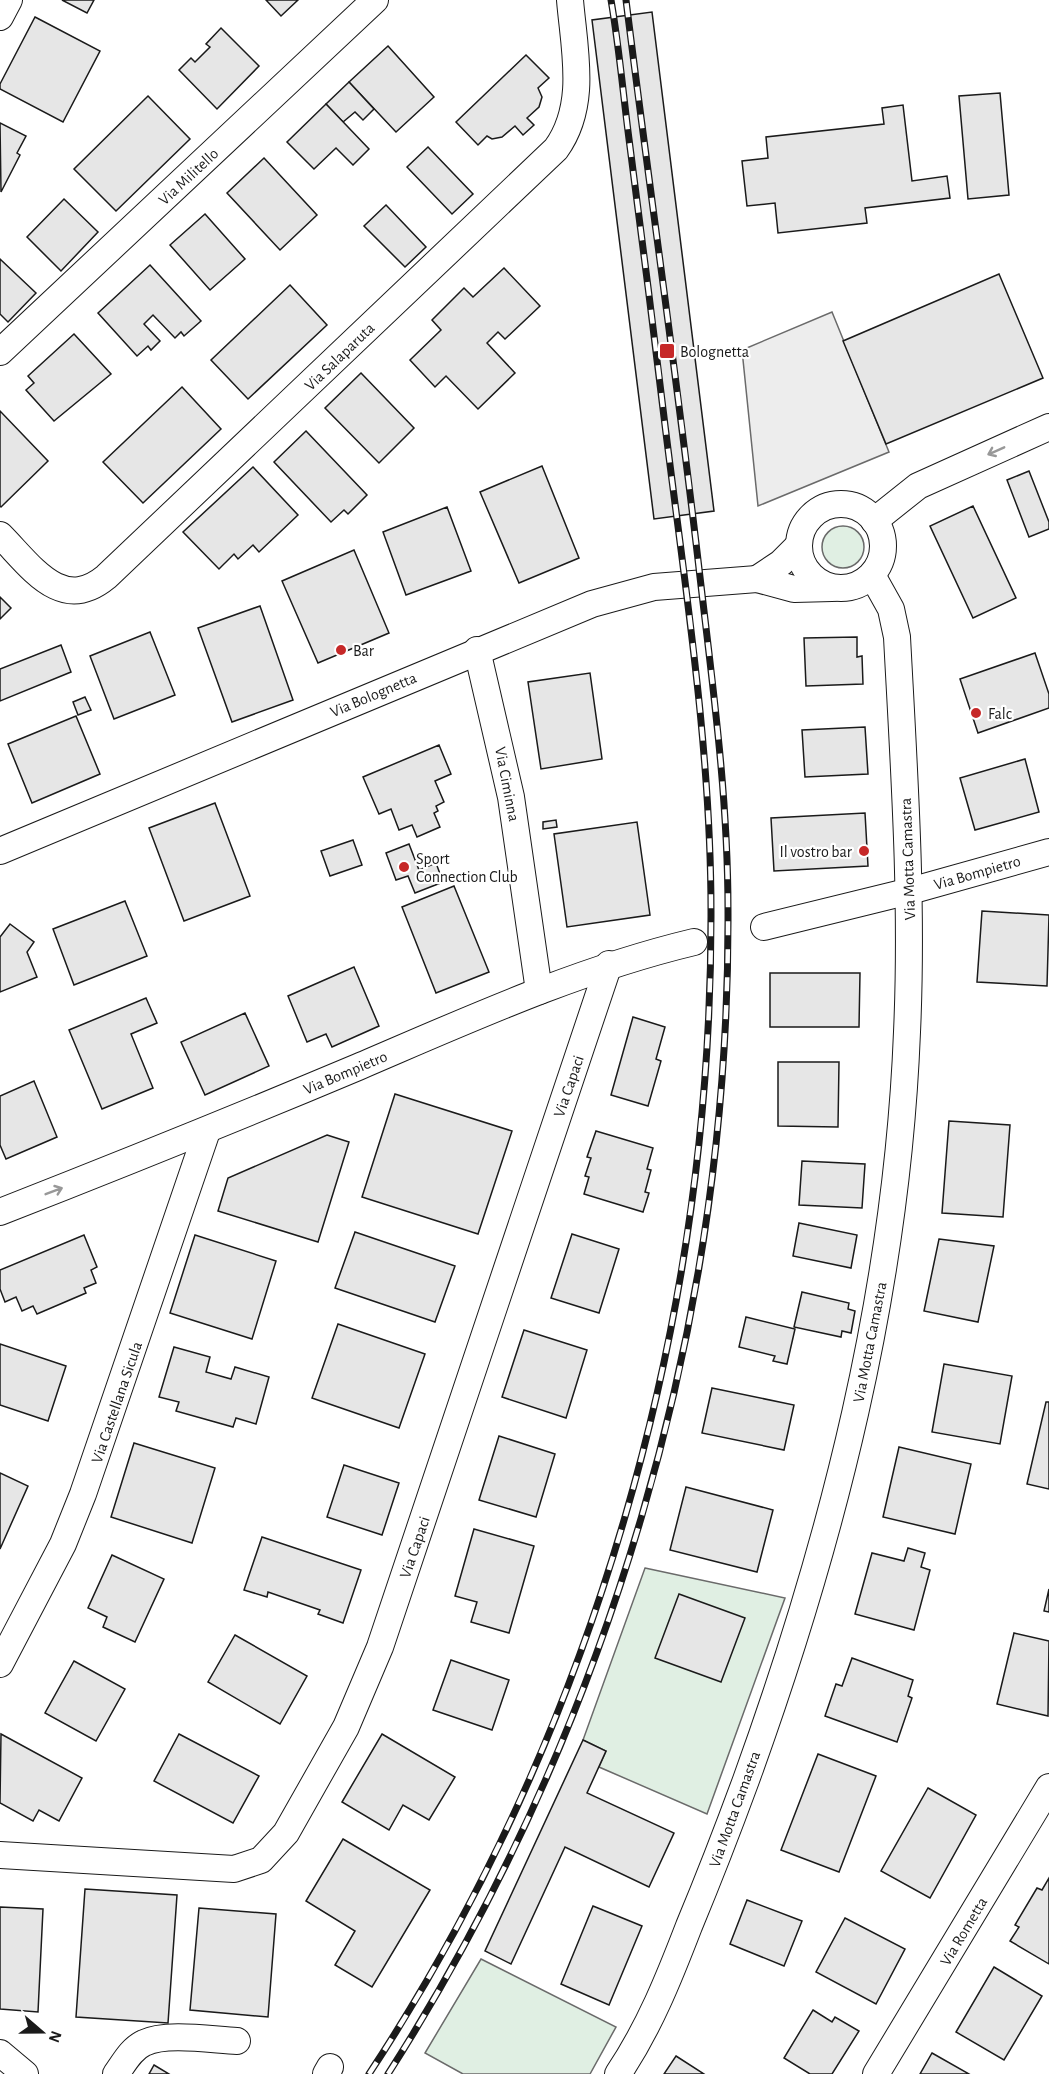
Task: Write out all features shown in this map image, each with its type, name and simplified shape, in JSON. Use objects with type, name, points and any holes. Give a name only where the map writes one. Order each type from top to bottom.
[{"type":"street","points":[[0,17],[9,0]]},
{"type":"street","name":"Via Militello","points":[[0,352],[375,0]]},
{"type":"street","name":"Via Salaparuta","points":[[0,536],[46,580],[60,589],[68,592],[85,590],[106,577],[556,148],[571,121],[577,91],[570,0]]},
{"type":"street","points":[[874,521],[918,486],[1049,427]]},
{"type":"street","points":[[850,505],[864,511],[874,521],[882,534],[883,549],[880,563],[872,575],[860,584],[846,588],[832,588],[818,582],[808,572],[801,559],[799,544],[802,530],[810,518],[829,507],[850,505]]},
{"type":"street","points":[[757,579],[781,563],[799,544]]},
{"type":"street","name":"Via Motta Camastra","points":[[618,2074],[642,2035],[662,1995],[735,1809],[791,1651],[842,1473],[874,1322],[895,1182],[908,1032],[910,891],[897,637],[886,596],[872,575]]},
{"type":"street","name":"Via Bolognetta","points":[[0,851],[477,650],[616,596],[673,585],[757,579],[794,589],[832,588]]},
{"type":"street","name":"Via Ciminna","points":[[477,650],[511,797],[539,991]]},
{"type":"street","name":"Via Bompietro","points":[[764,927],[910,891],[1049,852]]},
{"type":"street","name":"Via Bompietro","points":[[0,1212],[207,1131],[539,991],[609,964],[694,942]]},
{"type":"street","name":"Via Capaci","points":[[0,1855],[234,1869],[261,1860],[286,1833],[342,1734],[380,1647],[609,964]]},
{"type":"street","name":"Via Castellana Sicula","points":[[0,1664],[63,1544],[90,1477],[207,1131]]},
{"type":"street","name":"Via Rometta","points":[[876,2074],[1049,1787]]},
{"type":"street","points":[[116,2074],[127,2057],[145,2042],[175,2038],[237,2041]]},
{"type":"street","points":[[0,2053],[25,2074]]},
{"type":"green space","points":[[843,526],[858,532],[864,547],[858,562],[843,568],[828,562],[822,547],[828,532]]},
{"type":"green space","points":[[645,1568],[785,1598],[707,1814],[599,1767],[606,1751],[583,1740]]},
{"type":"green space","points":[[481,1959],[616,2027],[590,2074],[463,2074],[425,2053]]},
{"type":"shaded area","name":"Bolognetta","points":[[832,312],[889,452],[758,506],[742,350]]},
{"type":"building","points":[[62,0],[94,0],[87,13]]},
{"type":"building","points":[[266,0],[298,0],[281,16]]},
{"type":"building","name":"Bolognetta","points":[[652,12],[714,511],[654,519],[592,20]]},
{"type":"building","points":[[35,17],[100,51],[63,122],[0,89],[0,84]]},
{"type":"building","points":[[221,28],[259,66],[217,109],[179,70],[191,58],[195,62],[210,47],[206,44]]},
{"type":"building","points":[[388,46],[434,97],[396,132],[349,82]]},
{"type":"building","points":[[526,55],[549,78],[538,88],[542,97],[539,107],[527,118],[534,125],[523,135],[515,126],[502,137],[492,139],[487,136],[478,145],[456,122]]},
{"type":"building","points":[[349,82],[374,109],[363,120],[355,112],[343,122],[326,104]]},
{"type":"building","points":[[1000,93],[1009,195],[968,199],[959,96]]},
{"type":"building","points":[[148,96],[190,139],[116,211],[74,169]]},
{"type":"building","points":[[326,104],[369,149],[353,165],[336,148],[314,169],[287,142]]},
{"type":"building","points":[[903,105],[912,181],[947,176],[950,198],[865,208],[867,223],[778,233],[775,203],[747,206],[742,161],[768,158],[766,137],[884,124],[882,108]]},
{"type":"building","points":[[0,123],[26,136],[17,153],[20,155],[1,192]]},
{"type":"building","points":[[428,147],[473,194],[452,214],[407,167]]},
{"type":"building","points":[[264,158],[317,215],[280,250],[227,193]]},
{"type":"building","points":[[64,199],[98,232],[61,271],[27,237]]},
{"type":"building","points":[[386,205],[426,247],[405,267],[364,226]]},
{"type":"building","points":[[205,214],[245,259],[210,290],[170,245]]},
{"type":"building","points":[[0,259],[36,293],[8,322],[0,314]]},
{"type":"building","points":[[150,265],[201,321],[184,336],[181,332],[175,338],[153,315],[144,324],[160,341],[151,350],[148,346],[137,356],[98,313]]},
{"type":"building","points":[[504,268],[540,306],[505,339],[498,332],[487,343],[515,373],[478,409],[446,376],[435,387],[410,360],[441,330],[432,320],[464,288],[473,297]]},
{"type":"building","points":[[999,274],[1043,378],[886,444],[843,341]]},
{"type":"building","points":[[290,285],[327,325],[248,399],[211,360]]},
{"type":"building","points":[[74,334],[111,374],[54,421],[26,390],[34,383],[28,376]]},
{"type":"building","points":[[361,373],[414,428],[379,463],[325,408]]},
{"type":"building","points":[[182,387],[221,429],[143,503],[103,462]]},
{"type":"building","points":[[0,411],[48,461],[1,507],[0,506]]},
{"type":"building","points":[[306,431],[367,495],[348,514],[344,510],[331,522],[274,462]]},
{"type":"building","points":[[542,466],[579,558],[519,583],[480,492]]},
{"type":"building","points":[[253,467],[298,515],[259,552],[253,545],[238,559],[234,554],[219,569],[183,532]]},
{"type":"building","points":[[1029,471],[1049,522],[1049,529],[1029,537],[1007,480]]},
{"type":"building","points":[[973,506],[1016,598],[973,618],[930,526]]},
{"type":"building","points":[[447,507],[471,571],[406,595],[383,532]]},
{"type":"building","points":[[354,550],[389,633],[318,663],[282,581]]},
{"type":"building","points":[[0,597],[11,608],[0,619]]},
{"type":"building","points":[[260,606],[293,700],[232,722],[198,628]]},
{"type":"building","points":[[150,632],[175,695],[114,719],[90,656]]},
{"type":"building","points":[[857,637],[857,657],[862,656],[863,684],[806,686],[804,638]]},
{"type":"building","points":[[61,645],[71,672],[0,701],[0,669]]},
{"type":"building","points":[[1035,653],[1049,694],[1049,708],[978,733],[960,679]]},
{"type":"building","points":[[590,673],[602,759],[541,769],[528,682]]},
{"type":"building","points":[[85,697],[91,710],[78,715],[73,702]]},
{"type":"building","points":[[76,716],[100,774],[32,803],[8,744]]},
{"type":"building","points":[[865,727],[868,774],[805,777],[802,730]]},
{"type":"building","points":[[439,745],[451,774],[435,781],[444,802],[436,806],[438,811],[434,813],[440,827],[417,837],[412,825],[399,830],[391,809],[379,814],[363,777]]},
{"type":"building","points":[[1025,759],[1039,812],[975,830],[960,778]]},
{"type":"building","points":[[215,803],[250,896],[184,921],[149,828]]},
{"type":"building","points":[[865,813],[868,866],[774,871],[771,818]]},
{"type":"building","points":[[556,820],[557,827],[543,829],[543,822]]},
{"type":"building","points":[[637,822],[650,915],[567,927],[554,834]]},
{"type":"building","points":[[353,840],[362,865],[330,876],[321,851]]},
{"type":"building","name":"Sport Connection Club","points":[[409,844],[419,870],[436,863],[443,882],[415,893],[408,876],[396,880],[386,853]]},
{"type":"building","points":[[454,886],[489,972],[436,993],[402,907]]},
{"type":"building","points":[[125,901],[147,956],[74,985],[53,929]]},
{"type":"building","points":[[982,911],[1049,915],[1047,986],[977,982]]},
{"type":"building","points":[[10,924],[34,942],[27,952],[37,977],[0,992],[0,937]]},
{"type":"building","points":[[354,967],[379,1026],[332,1047],[326,1034],[307,1042],[288,996]]},
{"type":"building","points":[[770,973],[860,973],[859,1027],[770,1027]]},
{"type":"building","points":[[146,998],[157,1023],[131,1034],[153,1088],[102,1109],[69,1030]]},
{"type":"building","points":[[245,1013],[269,1066],[205,1095],[181,1042]]},
{"type":"building","points":[[633,1017],[665,1027],[656,1059],[661,1061],[648,1106],[611,1095]]},
{"type":"building","points":[[778,1062],[839,1062],[838,1127],[778,1126]]},
{"type":"building","points":[[34,1081],[57,1137],[6,1159],[0,1145],[0,1096]]},
{"type":"building","points":[[395,1094],[512,1131],[478,1234],[362,1197]]},
{"type":"building","points":[[949,1121],[1010,1125],[1003,1217],[942,1213]]},
{"type":"building","points":[[596,1131],[653,1148],[647,1169],[651,1170],[645,1192],[649,1193],[643,1212],[584,1194],[589,1177],[585,1176],[591,1158],[587,1157]]},
{"type":"building","points":[[327,1135],[349,1142],[318,1242],[218,1211],[228,1178]]},
{"type":"building","points":[[802,1161],[865,1164],[862,1208],[799,1205]]},
{"type":"building","points":[[799,1223],[857,1235],[851,1268],[793,1256]]},
{"type":"building","points":[[355,1232],[455,1266],[435,1322],[335,1288]]},
{"type":"building","points":[[572,1234],[619,1249],[599,1313],[551,1298]]},
{"type":"building","points":[[84,1235],[97,1267],[91,1270],[96,1283],[84,1288],[86,1293],[37,1314],[33,1306],[22,1311],[16,1297],[5,1302],[0,1289],[0,1270]]},
{"type":"building","points":[[195,1235],[276,1261],[252,1339],[170,1313]]},
{"type":"building","points":[[939,1239],[994,1246],[978,1322],[924,1311]]},
{"type":"building","points":[[802,1292],[849,1303],[848,1309],[855,1311],[851,1333],[842,1331],[841,1337],[794,1327]]},
{"type":"building","points":[[746,1317],[795,1329],[787,1364],[773,1361],[775,1356],[739,1347]]},
{"type":"building","points":[[338,1324],[425,1354],[399,1428],[312,1398]]},
{"type":"building","points":[[524,1330],[587,1350],[566,1418],[502,1397]]},
{"type":"building","points":[[0,1344],[66,1366],[48,1421],[0,1405]]},
{"type":"building","points":[[174,1347],[210,1357],[206,1372],[231,1379],[235,1367],[269,1377],[256,1424],[236,1418],[233,1427],[176,1411],[179,1402],[159,1397]]},
{"type":"building","points":[[944,1364],[1012,1376],[1000,1444],[932,1432]]},
{"type":"building","points":[[712,1388],[794,1405],[784,1450],[702,1433]]},
{"type":"building","points":[[1046,1402],[1049,1402],[1049,1489],[1027,1484]]},
{"type":"building","points":[[499,1436],[555,1454],[536,1517],[479,1500]]},
{"type":"building","points":[[134,1443],[215,1468],[192,1543],[111,1517]]},
{"type":"building","points":[[899,1447],[971,1464],[955,1534],[883,1517]]},
{"type":"building","points":[[344,1465],[399,1483],[382,1535],[327,1517]]},
{"type":"building","points":[[0,1473],[28,1486],[0,1549]]},
{"type":"building","points":[[686,1487],[773,1510],[757,1572],[670,1550]]},
{"type":"building","points":[[474,1529],[534,1546],[509,1633],[471,1622],[477,1602],[455,1596]]},
{"type":"building","points":[[262,1537],[361,1570],[343,1623],[318,1614],[320,1610],[268,1592],[267,1597],[244,1590]]},
{"type":"building","points":[[908,1548],[925,1553],[921,1567],[930,1570],[914,1630],[855,1614],[872,1553],[904,1561]]},
{"type":"building","points":[[112,1555],[164,1579],[135,1642],[103,1627],[107,1617],[88,1608]]},
{"type":"building","points":[[1049,1589],[1049,1612],[1044,1611]]},
{"type":"building","points":[[679,1594],[745,1618],[721,1682],[655,1658]]},
{"type":"building","points":[[1014,1633],[1049,1641],[1048,1716],[997,1704]]},
{"type":"building","points":[[235,1635],[307,1676],[280,1724],[208,1682]]},
{"type":"building","points":[[852,1658],[913,1680],[908,1696],[912,1698],[897,1742],[825,1716],[836,1684],[842,1686]]},
{"type":"building","points":[[451,1660],[509,1680],[492,1730],[433,1710]]},
{"type":"building","points":[[74,1661],[125,1689],[96,1741],[45,1713]]},
{"type":"building","points":[[1,1734],[82,1778],[59,1821],[39,1810],[33,1821],[0,1803]]},
{"type":"building","points":[[179,1734],[259,1776],[233,1823],[154,1781]]},
{"type":"building","points":[[382,1734],[455,1777],[429,1820],[403,1805],[389,1830],[342,1802]]},
{"type":"building","points":[[583,1740],[606,1751],[587,1793],[674,1833],[649,1887],[565,1847],[511,1964],[485,1951]]},
{"type":"building","points":[[818,1754],[876,1776],[839,1872],[781,1850]]},
{"type":"building","points":[[928,1788],[976,1815],[930,1898],[881,1871]]},
{"type":"building","points":[[343,1839],[430,1890],[372,1987],[335,1965],[355,1931],[306,1901]]},
{"type":"building","points":[[1049,1878],[1049,1964],[1010,1941],[1019,1927],[1015,1925],[1037,1888],[1042,1890]]},
{"type":"building","points":[[85,1889],[177,1895],[168,2023],[76,2017]]},
{"type":"building","points":[[747,1900],[802,1921],[784,1966],[730,1944]]},
{"type":"building","points":[[593,1906],[642,1926],[609,2005],[561,1984]]},
{"type":"building","points":[[0,1907],[43,1909],[38,2012],[0,2009]]},
{"type":"building","points":[[199,1908],[276,1914],[268,2017],[190,2010]]},
{"type":"building","points":[[845,1918],[905,1949],[876,2004],[816,1972]]},
{"type":"building","points":[[994,1967],[1042,1996],[1004,2060],[956,2032]]},
{"type":"building","points":[[813,2010],[832,2022],[835,2017],[859,2031],[832,2074],[810,2074],[784,2058]]},
{"type":"building","points":[[932,2053],[969,2074],[920,2074]]},
{"type":"building","points":[[676,2056],[704,2074],[664,2074]]},
{"type":"building","points":[[154,2065],[169,2074],[149,2074]]},
{"type":"railway","points":[[369,2074],[448,1943],[518,1806],[576,1664],[625,1518],[663,1369],[690,1217],[706,1064],[711,911],[706,787],[688,602],[611,0]]},
{"type":"railway","points":[[388,2074],[466,1942],[535,1804],[593,1662],[642,1516],[680,1368],[707,1217],[723,1064],[728,910],[723,785],[691,505],[626,0]]},
{"type":"place","name":"Bolognetta","points":[[667,351]]},
{"type":"place","name":"Bar","points":[[341,650]]},
{"type":"place","name":"Falc","points":[[976,713]]},
{"type":"place","name":"Il vostro bar","points":[[864,851]]},
{"type":"place","name":"Sport Connection Club","points":[[404,867]]}]
